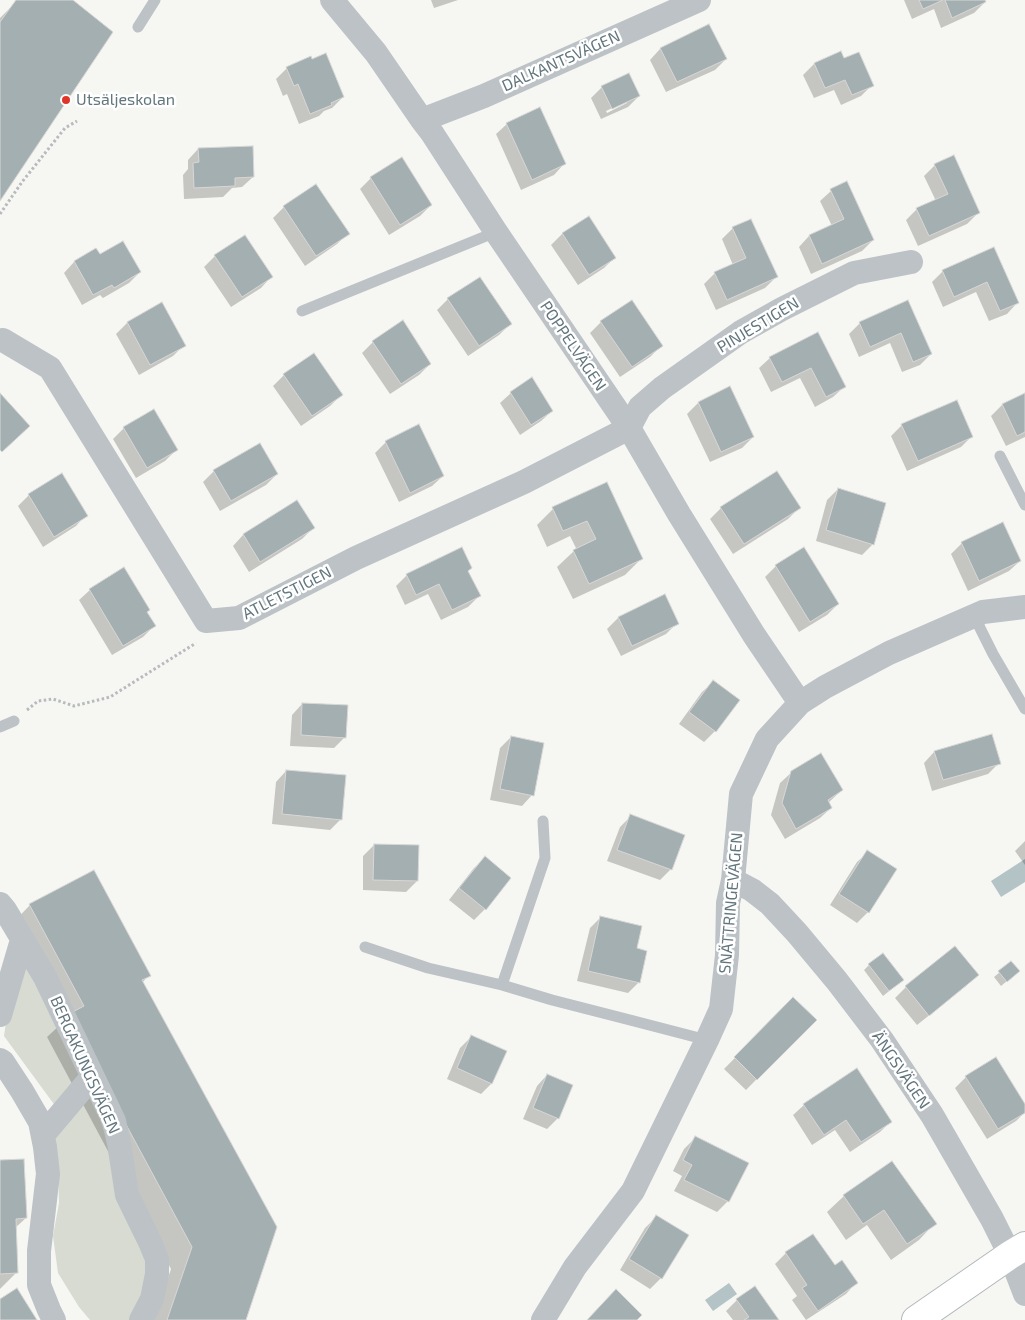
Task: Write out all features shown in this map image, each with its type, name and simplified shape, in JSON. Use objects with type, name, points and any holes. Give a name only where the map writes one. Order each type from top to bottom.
[{"type":"street","name":"POPPELVÄGEN","points":[[332,0],[376,53],[432,133],[496,232],[629,428],[679,514],[754,635],[800,702]]},
{"type":"street","name":"DALKANTSVÄGEN","points":[[422,120],[484,96],[700,0]]},
{"type":"street","name":"PINJESTIGEN","points":[[629,428],[640,407],[662,388],[741,332],[854,273],[912,262]]},
{"type":"street","points":[[2,340],[50,368],[206,621]]},
{"type":"street","name":"ATLETSTIGEN","points":[[206,621],[239,618],[356,558],[524,482],[629,428]]},
{"type":"street","name":"SNÄTTRINGEVÄGEN","points":[[543,1320],[575,1267],[633,1191],[707,1040],[720,1009],[727,954],[728,903],[741,794],[767,739],[800,702],[889,653],[983,612],[1025,607]]},
{"type":"street","name":"ÄNGSVÄGEN","points":[[732,880],[752,890],[770,904],[797,933],[882,1040],[932,1115],[992,1219],[1017,1251],[1025,1294]]},
{"type":"street","name":"BERGAKUNGSVÄGEN","points":[[0,904],[45,977],[114,1121],[120,1143],[128,1195],[157,1259],[157,1274],[152,1299],[141,1320]]},
{"type":"street","points":[[0,1015],[22,940]]},
{"type":"street","points":[[0,1060],[22,1091],[40,1122],[43,1135],[48,1174],[39,1251],[38,1284],[54,1320]]},
{"type":"street","points":[[43,1135],[92,1077]]},
{"type":"street","points":[[916,1320],[1017,1251]]},
{"type":"lane","points":[[138,27],[155,0]]},
{"type":"lane","points":[[302,311],[496,232]]},
{"type":"lane","points":[[1000,456],[1025,505]]},
{"type":"lane","points":[[974,616],[993,654],[1025,709]]},
{"type":"lane","points":[[0,727],[14,721]]},
{"type":"lane","points":[[502,984],[545,858],[543,821]]},
{"type":"lane","points":[[365,947],[428,968],[502,984],[552,1000],[707,1040]]},
{"type":"path","points":[[0,214],[22,182],[65,128],[77,121]]},
{"type":"path","points":[[14,721],[38,702],[53,699],[74,706],[110,697],[202,639],[206,621]]},
{"type":"shaded area","points":[[1025,859],[1025,882],[1001,897],[991,881]]},
{"type":"shaded area","points":[[25,963],[83,1071],[56,1107],[4,1036],[9,1001]]},
{"type":"shaded area","points":[[91,1090],[150,1276],[131,1320],[90,1320],[79,1307],[58,1273],[53,1236],[59,1203],[58,1164],[52,1132]]},
{"type":"shaded area","points":[[729,1283],[737,1294],[713,1311],[705,1300]]},
{"type":"building","points":[[16,0],[73,0],[113,32],[0,201],[0,22]]},
{"type":"building","points":[[919,0],[943,0],[923,9]]},
{"type":"building","points":[[945,0],[985,0],[986,2],[952,18]]},
{"type":"building","points":[[709,24],[727,59],[677,82],[660,48]]},
{"type":"building","points":[[841,51],[844,58],[859,52],[874,86],[852,95],[845,80],[825,88],[814,63]]},
{"type":"building","points":[[326,53],[344,97],[331,103],[332,105],[310,114],[298,84],[294,86],[286,67],[311,56],[312,59]]},
{"type":"building","points":[[629,73],[640,96],[612,109],[601,86]]},
{"type":"building","points":[[540,107],[566,164],[532,180],[506,123]]},
{"type":"building","points":[[253,146],[254,177],[235,178],[235,186],[194,188],[193,163],[199,162],[198,148]]},
{"type":"building","points":[[954,155],[980,213],[929,236],[916,208],[948,194],[934,164]]},
{"type":"building","points":[[402,157],[432,205],[400,225],[370,177]]},
{"type":"building","points":[[847,181],[874,240],[822,264],[809,235],[844,219],[830,189]]},
{"type":"building","points":[[316,184],[350,234],[316,256],[283,206]]},
{"type":"building","points":[[589,216],[616,258],[589,275],[562,233]]},
{"type":"building","points":[[751,219],[778,277],[727,300],[714,272],[746,258],[732,227]]},
{"type":"building","points":[[245,235],[273,277],[242,297],[214,255]]},
{"type":"building","points":[[123,241],[141,272],[114,288],[112,285],[93,295],[74,261],[96,248],[100,254]]},
{"type":"building","points":[[994,247],[1019,303],[1000,311],[987,282],[954,297],[942,270]]},
{"type":"building","points":[[480,277],[512,324],[479,346],[447,298]]},
{"type":"building","points":[[632,300],[663,346],[632,367],[600,321]]},
{"type":"building","points":[[908,300],[932,354],[913,362],[901,333],[870,347],[859,322]]},
{"type":"building","points":[[162,302],[186,346],[150,365],[127,322]]},
{"type":"building","points":[[403,320],[431,364],[401,384],[372,341]]},
{"type":"building","points":[[818,332],[846,387],[826,397],[811,368],[782,382],[769,357]]},
{"type":"building","points":[[314,353],[343,395],[312,416],[283,374]]},
{"type":"building","points":[[532,377],[553,411],[531,425],[510,392]]},
{"type":"building","points":[[730,386],[754,437],[721,452],[698,402]]},
{"type":"building","points":[[0,393],[30,426],[2,452],[0,450]]},
{"type":"building","points":[[1025,393],[1025,432],[1017,436],[1002,404]]},
{"type":"building","points":[[957,400],[973,437],[918,461],[901,424]]},
{"type":"building","points":[[154,409],[178,450],[147,468],[123,427]]},
{"type":"building","points":[[419,424],[444,476],[410,493],[385,441]]},
{"type":"building","points":[[260,443],[278,474],[231,501],[213,470]]},
{"type":"building","points":[[777,471],[801,508],[744,544],[720,507]]},
{"type":"building","points":[[62,473],[88,516],[54,537],[28,494]]},
{"type":"building","points":[[607,482],[643,559],[589,584],[573,550],[596,539],[587,521],[563,531],[552,507]]},
{"type":"building","points":[[838,488],[886,503],[874,545],[826,530]]},
{"type":"building","points":[[297,500],[315,528],[260,562],[243,534]]},
{"type":"building","points":[[1003,522],[1021,561],[979,581],[961,542]]},
{"type":"building","points":[[462,547],[472,568],[468,571],[481,596],[452,610],[439,584],[416,595],[406,574]]},
{"type":"building","points":[[804,547],[839,604],[810,622],[775,565]]},
{"type":"building","points":[[124,567],[150,610],[147,612],[156,626],[123,646],[89,589]]},
{"type":"building","points":[[665,594],[679,624],[632,646],[618,617]]},
{"type":"building","points":[[713,680],[740,700],[716,732],[689,712]]},
{"type":"building","points":[[302,703],[348,705],[346,738],[301,735]]},
{"type":"building","points":[[992,734],[1001,764],[943,780],[934,751]]},
{"type":"building","points":[[511,736],[544,743],[534,796],[500,789]]},
{"type":"building","points":[[821,753],[843,790],[828,800],[832,808],[796,829],[782,803],[791,771]]},
{"type":"building","points":[[286,770],[346,775],[342,820],[282,814]]},
{"type":"building","points":[[630,814],[685,835],[672,870],[617,850]]},
{"type":"building","points":[[374,844],[419,845],[418,881],[373,880]]},
{"type":"building","points":[[867,850],[897,869],[869,913],[839,894]]},
{"type":"building","points":[[485,856],[511,878],[486,910],[459,888]]},
{"type":"building","points":[[94,870],[151,976],[142,980],[277,1227],[246,1320],[167,1320],[192,1247],[67,1015],[84,1006],[29,904]]},
{"type":"building","points":[[600,916],[642,926],[637,948],[647,951],[640,983],[588,971]]},
{"type":"building","points":[[955,946],[979,975],[929,1016],[905,986]]},
{"type":"building","points":[[883,953],[904,980],[889,991],[868,964]]},
{"type":"building","points":[[1011,961],[1020,971],[1007,982],[998,971]]},
{"type":"building","points":[[793,997],[817,1020],[757,1080],[734,1057]]},
{"type":"building","points":[[471,1035],[507,1051],[492,1084],[457,1068]]},
{"type":"building","points":[[996,1057],[1025,1104],[1025,1113],[998,1129],[965,1076]]},
{"type":"building","points":[[857,1068],[892,1122],[861,1142],[846,1120],[824,1135],[803,1104]]},
{"type":"building","points":[[547,1074],[573,1085],[559,1119],[533,1108]]},
{"type":"building","points":[[695,1136],[749,1163],[729,1202],[684,1180],[692,1165],[683,1160]]},
{"type":"building","points":[[24,1159],[27,1218],[16,1219],[18,1273],[0,1274],[0,1160]]},
{"type":"building","points":[[892,1161],[937,1224],[907,1244],[884,1210],[863,1224],[843,1195]]},
{"type":"building","points":[[656,1215],[689,1235],[662,1279],[629,1259]]},
{"type":"building","points":[[813,1234],[835,1265],[842,1260],[858,1283],[818,1311],[802,1288],[807,1285],[785,1252]]},
{"type":"building","points":[[755,1286],[779,1320],[744,1320],[749,1317],[736,1299]]},
{"type":"building","points":[[17,1288],[37,1320],[0,1320],[0,1299]]},
{"type":"building","points":[[616,1289],[642,1315],[637,1320],[587,1320]]},
{"type":"place","name":"Utsäljeskolan","points":[[66,100]]}]
